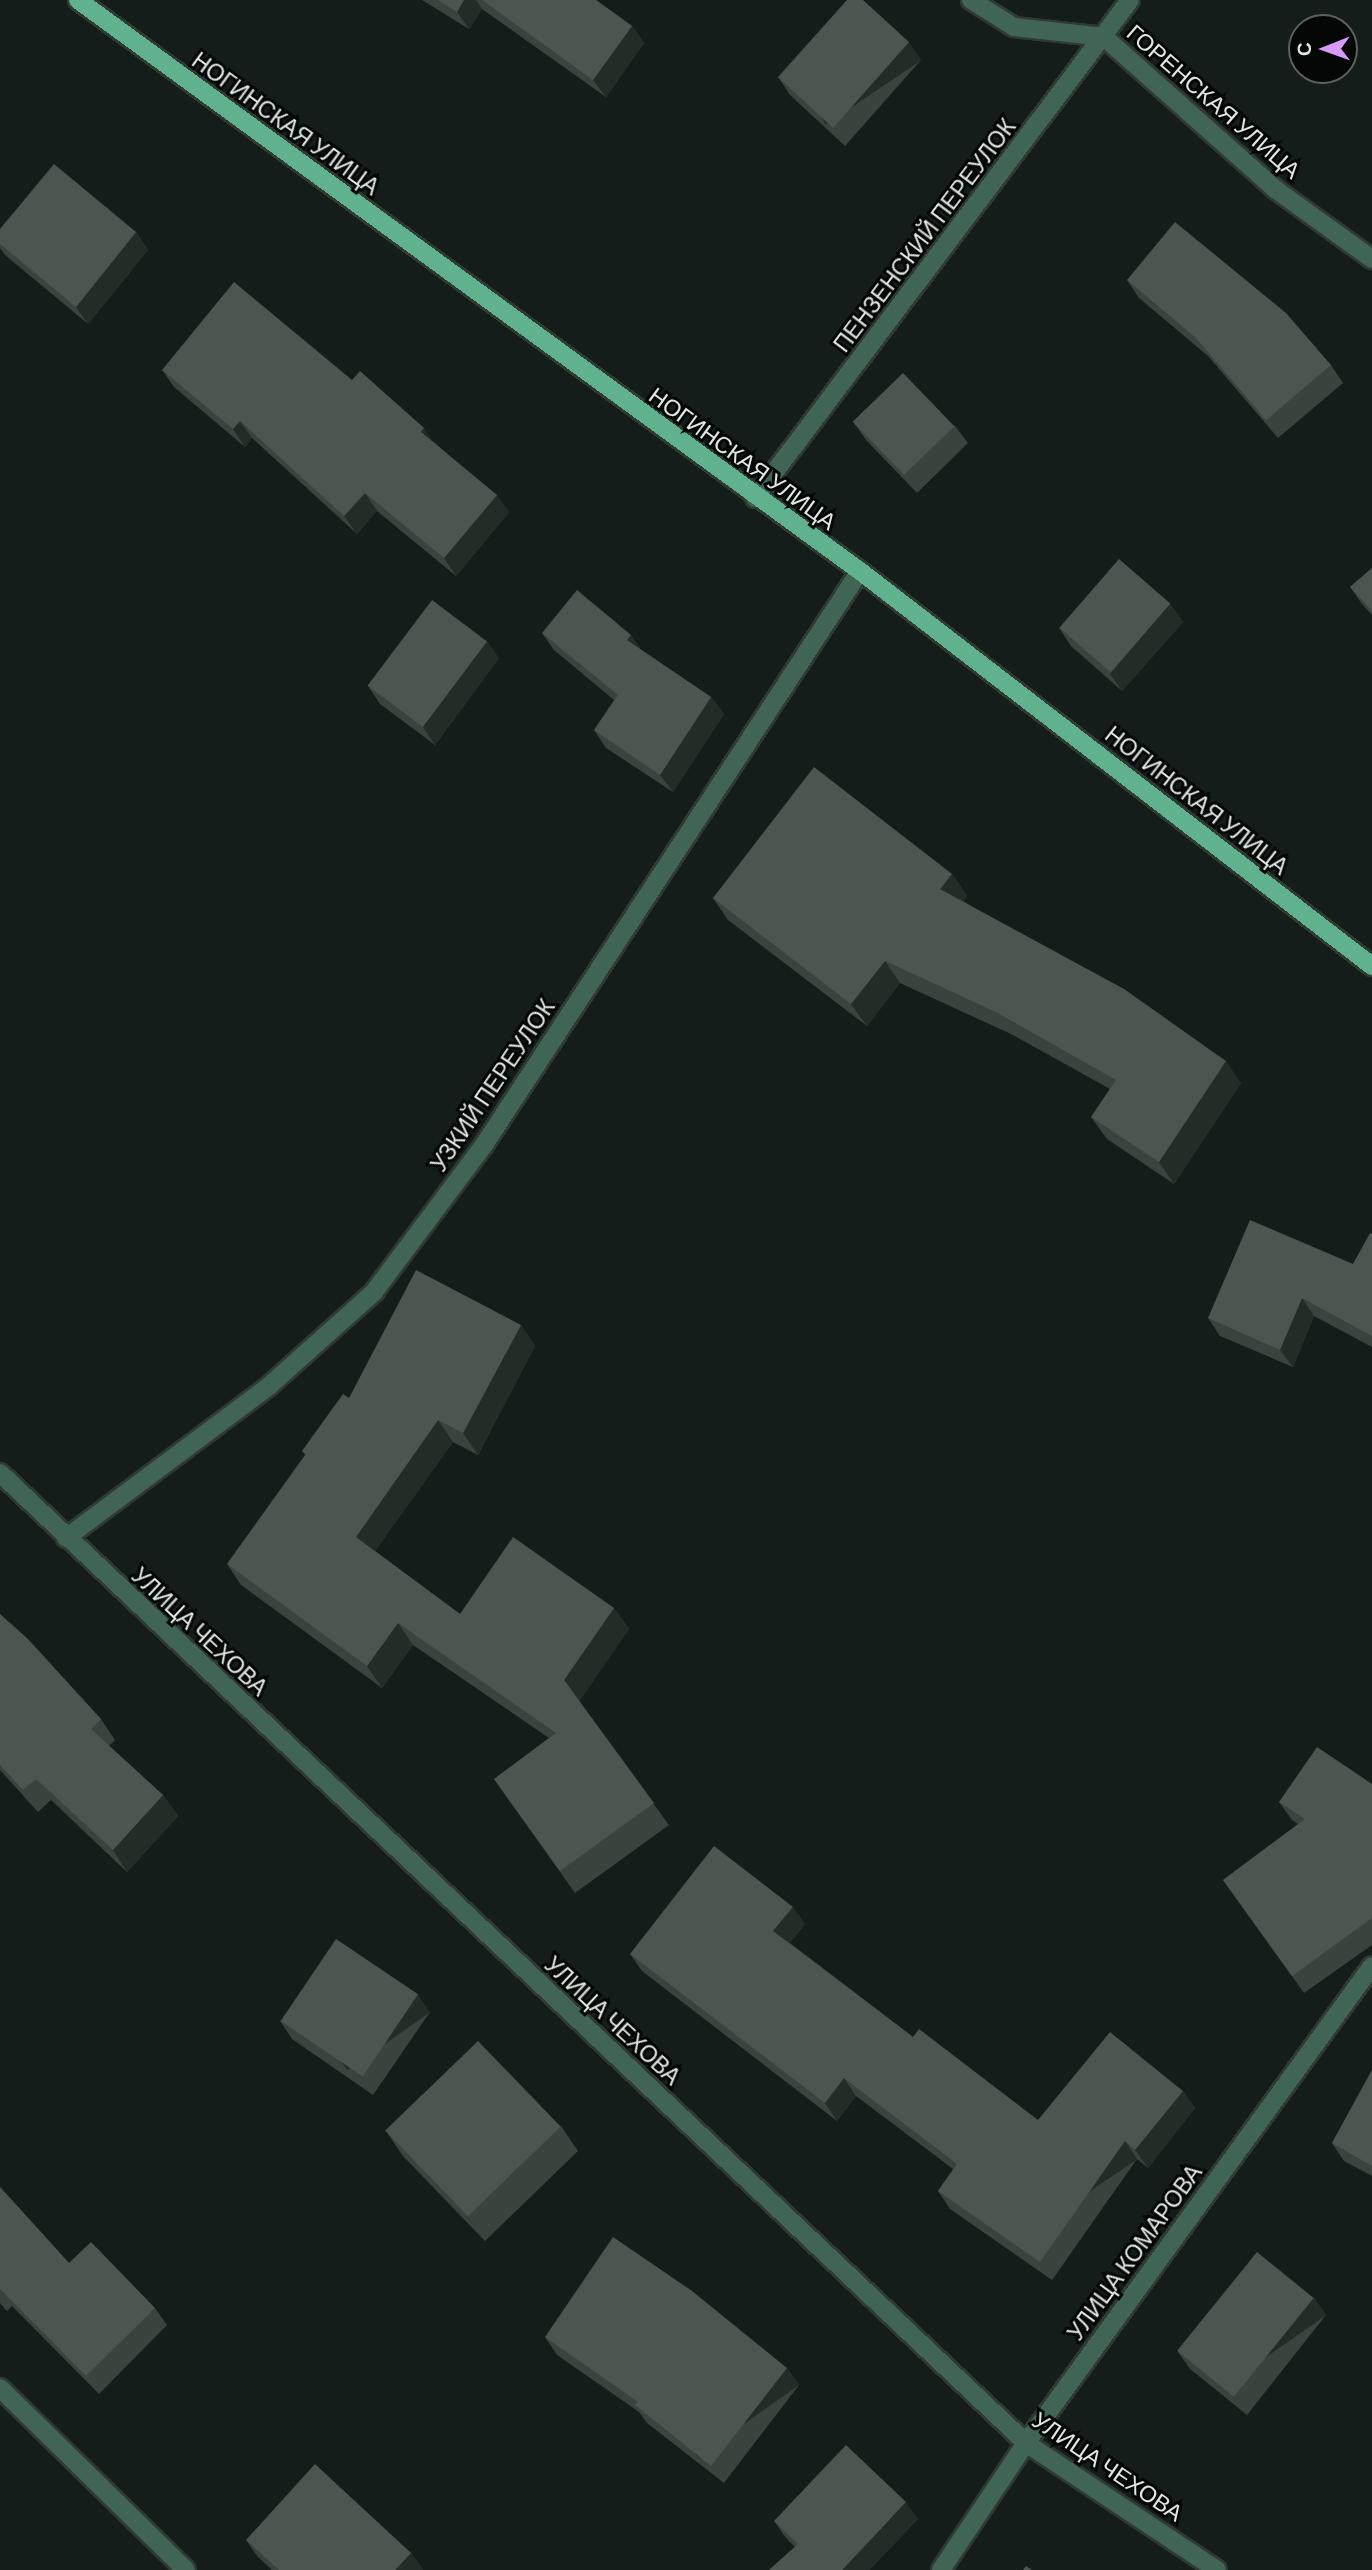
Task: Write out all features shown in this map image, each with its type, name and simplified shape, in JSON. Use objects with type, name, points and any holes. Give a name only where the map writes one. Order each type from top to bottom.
[{"type":"main road","name":"НОГИНСКАЯ УЛИЦА","points":[[78,0],[755,498],[860,571],[1372,966]]},
{"type":"street","name":"ГОРЕНСКАЯ УЛИЦА","points":[[971,0],[1014,27],[1104,37],[1275,189],[1372,259]]},
{"type":"street","name":"ПЕНЗЕНСКИЙ ПЕРЕУЛОК","points":[[755,498],[1130,0]]},
{"type":"street","name":"УЗКИЙ ПЕРЕУЛОК","points":[[66,1538],[269,1387],[374,1292],[484,1145],[860,571]]},
{"type":"street","name":"УЛИЦА ЧЕХОВА","points":[[0,1473],[1026,2443],[1217,2570]]},
{"type":"street","name":"УЛИЦА КОМАРОВА","points":[[941,2570],[1026,2443],[1372,1966]]},
{"type":"street","points":[[0,2388],[186,2570]]},
{"type":"building","points":[[438,0],[464,0],[457,12]]},
{"type":"building","points":[[482,0],[596,0],[632,26],[593,80]]},
{"type":"building","points":[[847,0],[863,0],[909,42],[833,128],[778,77]]},
{"type":"building","points":[[54,164],[136,232],[76,307],[0,244],[0,229]]},
{"type":"building","points":[[1175,222],[1286,313],[1331,365],[1266,420],[1196,338],[1127,280]]},
{"type":"building","points":[[234,282],[352,380],[360,371],[424,428],[421,432],[497,495],[444,558],[365,493],[344,516],[240,421],[233,429],[162,370]]},
{"type":"building","points":[[903,373],[954,426],[904,475],[853,422]]},
{"type":"building","points":[[1119,559],[1170,604],[1111,672],[1059,628]]},
{"type":"building","points":[[1372,568],[1372,611],[1350,587]]},
{"type":"building","points":[[577,590],[631,635],[627,640],[711,697],[660,775],[594,730],[618,695],[542,633]]},
{"type":"building","points":[[432,600],[487,642],[423,727],[368,685]]},
{"type":"building","points":[[814,767],[952,874],[940,889],[1124,989],[1226,1061],[1159,1162],[1091,1117],[1116,1080],[996,1012],[885,961],[851,1004],[713,898]]},
{"type":"building","points":[[1250,1220],[1353,1264],[1370,1233],[1372,1234],[1372,1336],[1302,1298],[1280,1350],[1208,1318]]},
{"type":"building","points":[[416,1270],[521,1325],[463,1433],[438,1420],[356,1537],[460,1614],[513,1537],[614,1608],[564,1680],[654,1803],[560,1871],[494,1779],[556,1733],[398,1623],[367,1666],[227,1564],[306,1454],[302,1451],[343,1394],[349,1398]]},
{"type":"building","points":[[0,1614],[28,1639],[101,1719],[91,1729],[163,1795],[113,1850],[36,1779],[23,1790],[0,1765]]},
{"type":"building","points":[[1317,1747],[1372,1784],[1372,1918],[1292,1976],[1223,1880],[1305,1819],[1279,1802]]},
{"type":"building","points":[[714,1846],[793,1907],[773,1931],[913,2037],[919,2029],[1038,2120],[1110,2032],[1183,2091],[1135,2150],[1125,2141],[1040,2262],[938,2191],[957,2164],[844,2078],[825,2103],[630,1954]]},
{"type":"building","points":[[336,1939],[418,1994],[363,2076],[281,2021]]},
{"type":"building","points":[[478,2041],[561,2127],[468,2216],[385,2131]]},
{"type":"building","points":[[1372,2070],[1372,2166],[1332,2143]]},
{"type":"building","points":[[0,2187],[69,2263],[91,2242],[155,2308],[86,2376],[0,2289]]},
{"type":"building","points":[[613,2237],[692,2291],[787,2368],[711,2466],[635,2405],[638,2402],[545,2337]]},
{"type":"building","points":[[1257,2252],[1314,2298],[1234,2397],[1177,2351]]},
{"type":"building","points":[[846,2445],[906,2502],[842,2570],[769,2570],[798,2544],[774,2521]]},
{"type":"building","points":[[315,2464],[411,2553],[395,2570],[279,2570],[246,2540]]}]
